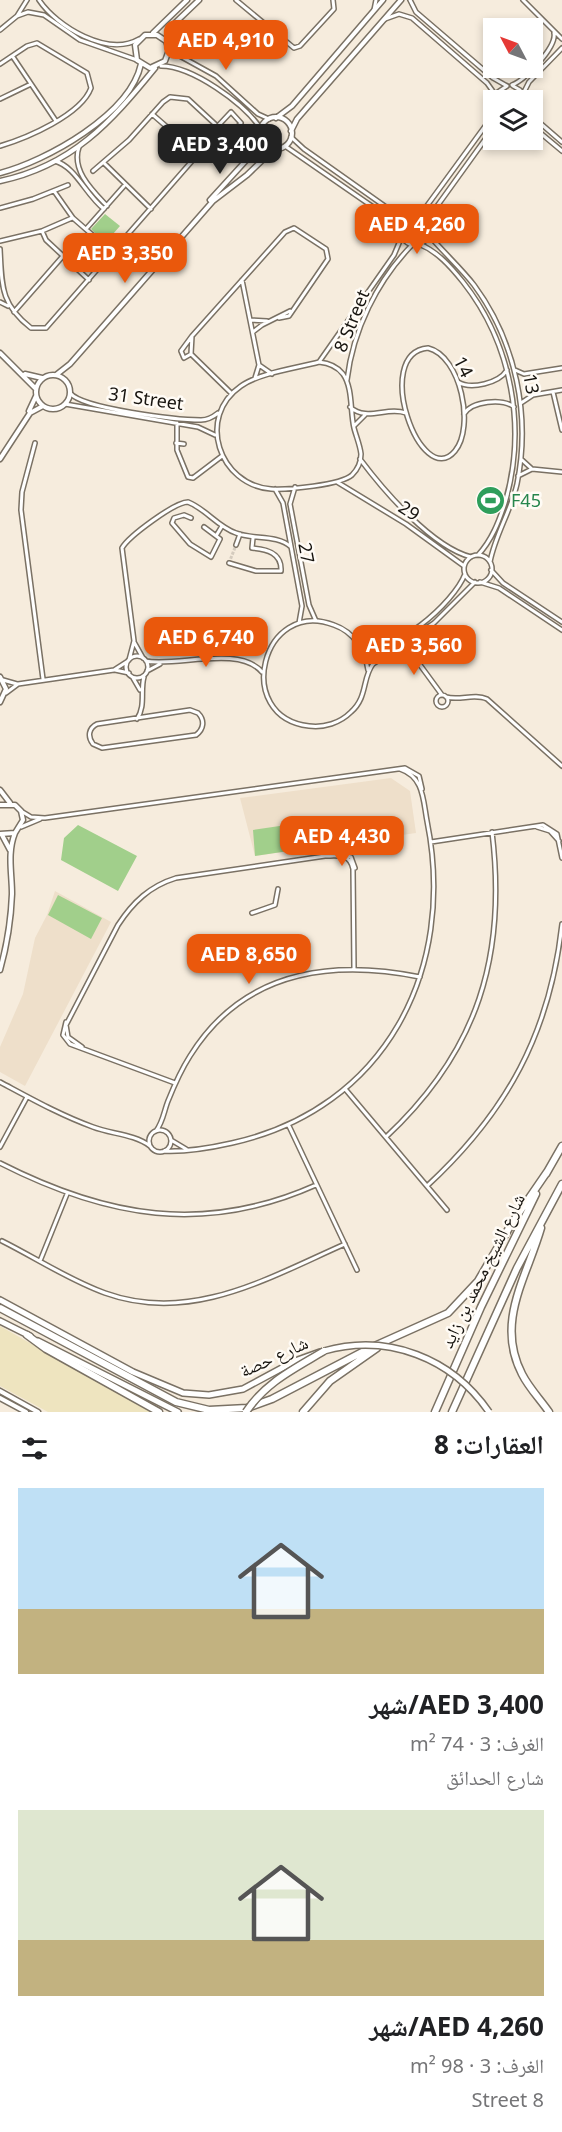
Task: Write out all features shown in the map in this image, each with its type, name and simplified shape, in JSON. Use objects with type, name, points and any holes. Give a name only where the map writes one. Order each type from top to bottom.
[{"type":"highway","name":"شارع الشيخ محمد بن زايد","points":[[435,1412],[481,1307],[562,1146]]},
{"type":"highway","points":[[0,1308],[176,1402],[209,1410],[234,1410],[260,1404],[390,1340],[439,1319],[462,1301],[478,1281],[512,1223],[547,1172]]},
{"type":"highway","name":"شارع الشيخ محمد بن زايد","points":[[452,1412],[495,1313],[562,1185]]},
{"type":"highway","points":[[545,1216],[534,1252],[514,1301],[510,1330],[519,1368],[549,1412]]},
{"type":"highway","points":[[27,1335],[46,1349],[159,1412]]},
{"type":"highway","points":[[303,1412],[330,1381],[390,1340]]},
{"type":"highway","points":[[246,1412],[259,1395],[276,1379],[324,1351]]},
{"type":"main road","name":"شارع حصة","points":[[0,1300],[161,1385],[192,1394],[220,1394],[250,1386],[302,1358],[324,1351],[366,1345],[393,1347],[420,1355],[455,1376],[489,1412]]},
{"type":"main road","points":[[0,1321],[178,1412]]},
{"type":"street","points":[[0,30],[17,16],[27,0]]},
{"type":"street","points":[[39,0],[61,22],[87,36],[123,45],[152,34],[165,24],[187,0]]},
{"type":"street","points":[[166,41],[176,22],[199,0]]},
{"type":"street","points":[[237,0],[294,48],[300,46],[332,12],[333,0]]},
{"type":"street","points":[[374,10],[376,0]]},
{"type":"street","points":[[276,118],[292,106],[382,0]]},
{"type":"street","points":[[196,218],[274,149],[285,146],[291,137],[291,131],[297,119],[401,0]]},
{"type":"street","points":[[410,0],[416,12],[493,78],[507,86]]},
{"type":"street","points":[[523,0],[562,39]]},
{"type":"street","points":[[17,16],[28,12],[39,13],[80,40],[155,68]]},
{"type":"street","points":[[383,20],[399,14],[412,18],[487,83],[491,90]]},
{"type":"street","points":[[501,90],[523,78],[553,45],[554,33]]},
{"type":"street","points":[[152,34],[166,41],[169,50],[161,66]]},
{"type":"street","points":[[137,60],[135,53],[139,39]]},
{"type":"street","points":[[0,64],[27,46],[37,43],[87,74],[92,88],[89,95],[56,121],[27,136],[0,146]]},
{"type":"street","points":[[525,90],[529,82],[562,48]]},
{"type":"street","points":[[169,50],[216,76],[258,114],[269,119],[276,118],[286,121],[291,131]]},
{"type":"street","points":[[13,57],[56,121]]},
{"type":"street","points":[[0,173],[50,155],[90,129],[131,86],[141,64]]},
{"type":"street","points":[[0,181],[55,161],[79,147],[116,115],[155,68],[161,66],[177,68],[209,84],[250,116],[261,129]]},
{"type":"street","points":[[0,99],[31,84]]},
{"type":"street","points":[[512,86],[518,90]]},
{"type":"street","points":[[93,171],[104,163],[166,99],[184,97],[211,118],[215,129]]},
{"type":"street","points":[[0,302],[9,307],[31,328],[46,328],[151,209],[198,154],[215,129],[231,112],[241,122],[231,134],[224,129],[215,129]]},
{"type":"street","points":[[152,114],[198,154]]},
{"type":"street","points":[[15,366],[30,377],[42,378],[56,375],[70,364],[252,154],[261,129],[269,119]]},
{"type":"street","points":[[543,126],[562,142]]},
{"type":"street","points":[[291,137],[304,149],[393,212],[409,219],[418,218],[483,129]]},
{"type":"street","points":[[260,135],[264,144],[274,149]]},
{"type":"street","points":[[543,136],[562,152]]},
{"type":"street","points":[[285,146],[389,218],[401,231],[402,237],[412,245],[419,244],[428,234],[427,226],[435,209],[483,142]]},
{"type":"street","points":[[79,147],[77,164],[105,207]]},
{"type":"street","points":[[55,161],[69,167],[89,196],[105,207]]},
{"type":"street","points":[[104,163],[151,209]]},
{"type":"street","points":[[0,208],[68,185]]},
{"type":"street","points":[[86,230],[125,185]]},
{"type":"street","points":[[54,191],[73,218],[113,253]]},
{"type":"street","points":[[89,196],[94,192]]},
{"type":"street","points":[[99,197],[113,199]]},
{"type":"street","points":[[95,202],[98,216]]},
{"type":"street","points":[[0,241],[42,231],[73,218]]},
{"type":"street","points":[[418,218],[427,226]]},
{"type":"street","points":[[401,231],[409,219]]},
{"type":"street","points":[[192,336],[191,354],[186,358],[180,353],[192,336],[291,228],[297,229],[328,254],[326,262],[289,316],[269,321],[253,332]]},
{"type":"street","points":[[42,231],[63,256],[89,280]]},
{"type":"street","name":"13","points":[[428,234],[464,272],[485,302],[502,334],[514,369],[521,403],[521,459],[518,476],[512,504],[490,562]]},
{"type":"street","name":"8 Street","points":[[319,362],[394,255],[402,237]]},
{"type":"street","name":"13","points":[[419,244],[436,253],[470,290],[494,334],[507,370],[514,407],[515,444],[508,491],[492,536],[478,555]]},
{"type":"street","name":"8 Street","points":[[347,382],[352,356],[366,312],[377,291],[412,245]]},
{"type":"street","points":[[0,249],[3,294],[9,307]]},
{"type":"street","points":[[14,312],[63,256]]},
{"type":"street","points":[[0,284],[2,280]]},
{"type":"street","points":[[242,280],[259,365],[254,379]]},
{"type":"street","points":[[236,288],[246,292]]},
{"type":"street","points":[[251,320],[269,321]]},
{"type":"street","name":"14","points":[[422,348],[433,349],[444,357],[458,382],[464,416],[462,436],[452,454],[440,458],[428,454],[419,444],[406,413],[404,402],[406,366],[412,355],[422,348]]},
{"type":"street","points":[[0,353],[32,383],[43,406]]},
{"type":"street","points":[[191,354],[231,393]]},
{"type":"street","points":[[319,362],[339,370],[347,382],[360,459],[352,474],[337,482],[275,489],[253,485],[243,480],[222,456],[215,436],[219,412],[231,393],[254,379],[319,362]]},
{"type":"street","points":[[18,429],[32,410],[43,406],[53,409],[65,404],[70,393],[67,381],[70,364]]},
{"type":"street","points":[[259,365],[274,375]]},
{"type":"street","points":[[514,369],[524,374],[562,368]]},
{"type":"street","points":[[458,382],[466,386],[496,381],[507,370]]},
{"type":"street","points":[[56,375],[67,381]]},
{"type":"street","points":[[0,459],[18,429],[42,378]]},
{"type":"street","points":[[521,403],[532,395],[562,390]]},
{"type":"street","points":[[553,391],[553,401],[562,430]]},
{"type":"street","name":"31 Street","points":[[70,393],[79,400],[101,407],[203,420],[219,412]]},
{"type":"street","points":[[464,416],[472,406],[500,401],[514,407]]},
{"type":"street","points":[[394,410],[404,402]]},
{"type":"street","name":"31 Street","points":[[65,404],[177,423],[204,429],[215,436]]},
{"type":"street","points":[[350,407],[365,415]]},
{"type":"street","points":[[354,427],[365,415],[394,410],[406,413]]},
{"type":"street","points":[[177,423],[176,443],[182,466],[190,478],[222,456]]},
{"type":"street","points":[[176,443],[184,444]]},
{"type":"street","points":[[35,444],[24,484],[21,510],[43,679]]},
{"type":"street","name":"29","points":[[360,459],[410,518],[457,551],[471,557]]},
{"type":"street","points":[[521,459],[532,468],[561,472]]},
{"type":"street","points":[[518,476],[532,468]]},
{"type":"street","name":"29","points":[[337,482],[406,524],[464,566]]},
{"type":"street","name":"27","points":[[295,487],[290,504],[309,605],[316,621]]},
{"type":"street","name":"27","points":[[275,489],[283,503],[303,612],[299,624]]},
{"type":"street","points":[[150,716],[143,707],[141,692],[146,673],[144,659],[134,641],[121,553],[125,544],[175,505],[184,502],[192,504],[222,526],[240,534],[253,538],[277,539],[291,547]]},
{"type":"street","points":[[191,518],[183,516],[174,518],[172,523],[197,549],[212,557],[220,541],[204,527]]},
{"type":"street","points":[[216,536],[222,526]]},
{"type":"street","points":[[277,539],[288,530]]},
{"type":"street","points":[[236,545],[240,534]]},
{"type":"street","points":[[229,563],[256,571],[281,571],[280,561],[272,552],[252,548],[253,538]]},
{"type":"street","points":[[361,648],[378,649],[415,628],[455,592],[465,574],[464,566],[471,557],[478,555],[490,562],[491,570],[488,578],[480,582]]},
{"type":"street","points":[[491,570],[503,583],[562,622]]},
{"type":"street","points":[[465,574],[475,582],[499,588],[562,630]]},
{"type":"street","points":[[368,670],[377,659],[434,623],[475,582]]},
{"type":"street","points":[[316,621],[340,627],[361,648],[368,670],[366,687],[354,710],[333,723],[315,727],[289,720],[275,708],[266,693],[262,672],[264,660],[277,638],[299,624],[316,621]]},
{"type":"street","points":[[134,641],[129,661],[130,675],[141,692]]},
{"type":"street","points":[[412,654],[415,644]]},
{"type":"street","points":[[401,649],[412,654],[434,687],[444,696],[455,699]]},
{"type":"street","points":[[0,702],[6,693],[18,684],[114,670],[136,656],[162,663],[210,657],[251,664],[262,672]]},
{"type":"street","points":[[251,664],[264,660]]},
{"type":"street","points":[[114,670],[130,675],[146,673],[162,663]]},
{"type":"street","points":[[2,679],[18,684]]},
{"type":"street","points":[[2,679],[6,693]]},
{"type":"street","points":[[434,687],[440,706],[455,699],[479,696],[487,699],[562,766]]},
{"type":"street","points":[[436,699],[444,696]]},
{"type":"street","points":[[444,696],[446,704]]},
{"type":"street","points":[[137,718],[143,707]]},
{"type":"street","points":[[194,711],[201,716],[203,724],[199,732],[192,735],[102,748],[90,741],[91,729],[97,724],[137,718],[194,711]]},
{"type":"street","points":[[0,790],[10,804],[21,811],[31,817],[45,818],[400,769],[415,776],[421,791],[431,841],[434,911],[429,946],[420,979],[409,1007],[389,1041],[373,1062],[345,1090],[315,1112],[288,1126],[245,1141],[191,1149],[155,1151],[136,1139],[89,1126],[0,1082]]},
{"type":"street","points":[[0,805],[10,804]]},
{"type":"street","points":[[21,811],[23,820],[21,827]]},
{"type":"street","points":[[0,969],[11,910],[10,850],[15,833],[21,827],[45,818]]},
{"type":"street","points":[[431,841],[533,827],[550,831],[561,846],[562,858]]},
{"type":"street","points":[[386,1137],[416,1106],[442,1072],[464,1034],[481,994],[493,951],[497,908],[498,879],[492,832]]},
{"type":"street","points":[[10,850],[0,834],[15,833]]},
{"type":"street","points":[[176,1083],[70,1044],[63,1035],[64,1026],[127,911],[143,895],[160,883],[189,875],[342,855],[353,867],[352,968]]},
{"type":"street","points":[[252,913],[275,905],[278,889]]},
{"type":"street","points":[[427,1186],[480,1133],[502,1102],[521,1069],[548,999],[562,924]]},
{"type":"street","points":[[136,1139],[150,1136],[156,1131],[176,1083],[201,1040],[220,1019],[248,997],[280,981],[303,974],[352,968],[406,974],[420,979]]},
{"type":"street","points":[[345,1090],[447,1210]]},
{"type":"street","points":[[0,1147],[27,1096]]},
{"type":"street","points":[[163,1116],[170,1139],[178,1146],[191,1149]]},
{"type":"street","points":[[288,1126],[357,1270]]},
{"type":"street","points":[[156,1131],[166,1132]]},
{"type":"street","points":[[150,1136],[150,1146]]},
{"type":"street","points":[[164,1151],[169,1147],[170,1139]]},
{"type":"street","points":[[0,1163],[68,1194],[156,1215],[185,1216],[256,1206],[316,1185]]},
{"type":"street","points":[[40,1261],[68,1194]]},
{"type":"street","points":[[2,1241],[90,1287],[116,1296],[153,1303],[181,1303],[237,1291],[345,1244]]},
{"type":"street","points":[[0,1392],[38,1412]]},
{"type":"street","points":[[0,1398],[26,1412]]},
{"type":"shaded area","points":[[391,778],[410,791],[416,833],[255,856],[240,798]]},
{"type":"shaded area","points":[[55,891],[111,922],[25,1086],[0,1072],[0,1047],[23,994],[35,938],[47,915]]},
{"type":"green space","points":[[105,214],[120,226],[105,243],[91,229]]},
{"type":"green space","points":[[300,823],[302,849],[255,856],[253,830]]},
{"type":"green space","points":[[78,825],[137,856],[118,891],[61,860],[64,838]]},
{"type":"green space","points":[[58,895],[102,918],[91,939],[48,915]]},
{"type":"sand","points":[[0,1326],[151,1412],[48,1412],[0,1386]]},
{"type":"tunnel","points":[[229,563],[236,545]]},
{"type":"place","name":"F45","points":[[490,501]]}]
